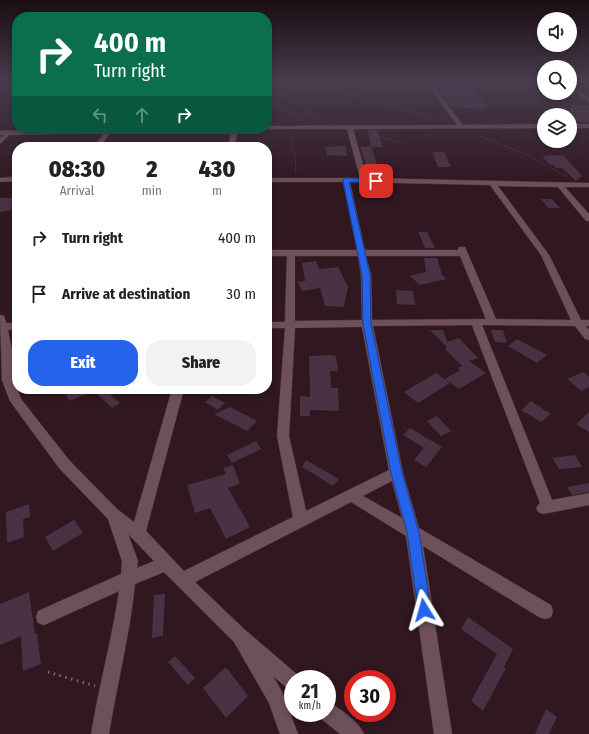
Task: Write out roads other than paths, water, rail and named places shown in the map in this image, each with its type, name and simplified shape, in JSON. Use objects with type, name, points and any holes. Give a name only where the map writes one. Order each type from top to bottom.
[{"type":"street","points":[[451,115],[459,127]]},
{"type":"street","points":[[272,128],[341,126],[350,128],[537,126]]},
{"type":"street","points":[[577,126],[589,126]]},
{"type":"street","points":[[350,128],[364,180]]},
{"type":"street","points":[[0,142],[8,132]]},
{"type":"street","points":[[0,133],[12,132]]},
{"type":"street","points":[[0,180],[12,179]]},
{"type":"street","points":[[272,180],[364,180],[589,185]]},
{"type":"street","points":[[346,180],[366,275],[367,324],[396,473],[413,532],[443,734]]},
{"type":"street","points":[[492,184],[545,255],[578,323],[589,337]]},
{"type":"street","points":[[560,185],[589,219]]},
{"type":"street","points":[[272,253],[362,254],[463,251],[492,322]]},
{"type":"street","points":[[290,253],[290,325],[283,436],[301,520]]},
{"type":"street","points":[[272,325],[476,322],[589,323]]},
{"type":"street","points":[[476,322],[544,508],[589,499]]},
{"type":"street","points":[[12,325],[1,324],[12,378]]},
{"type":"street","points":[[15,394],[16,401],[64,464],[114,514],[138,533],[166,564],[237,634],[284,674]]},
{"type":"street","points":[[138,533],[177,394]]},
{"type":"street","points":[[182,580],[396,473]]},
{"type":"street","points":[[350,495],[545,611]]},
{"type":"street","points":[[100,734],[107,690],[123,621],[130,561],[114,514]]},
{"type":"street","points":[[44,617],[128,579],[166,564]]},
{"type":"street","points":[[237,634],[276,698],[289,734]]},
{"type":"street","points":[[336,718],[355,734]]}]
